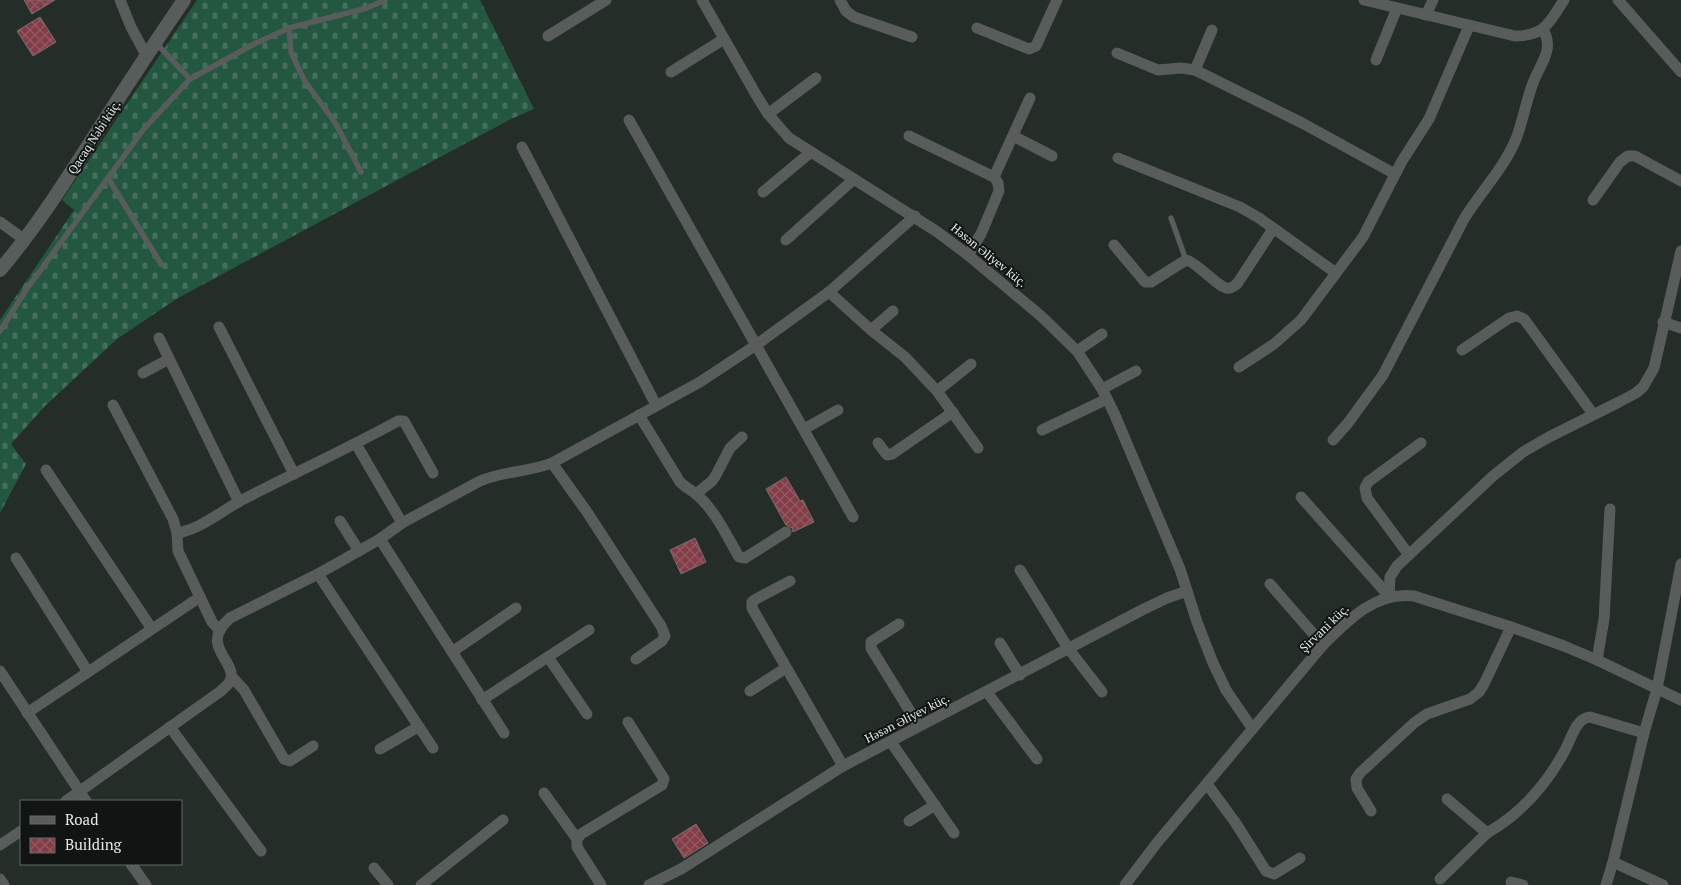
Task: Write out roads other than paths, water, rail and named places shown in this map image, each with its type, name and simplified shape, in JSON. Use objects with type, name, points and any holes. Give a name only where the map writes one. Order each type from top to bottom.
[{"type":"street","points":[[120,0],[131,27],[146,55]]},
{"type":"street","name":"Qacaq Nəbi küç.","points":[[0,270],[25,240],[52,202],[146,55],[184,0]]},
{"type":"street","points":[[548,36],[606,0]]},
{"type":"street","name":"Həsən Əliyev küç.","points":[[702,0],[768,114],[789,138],[915,216],[968,254],[1041,316],[1077,351],[1105,394],[1180,569],[1217,672],[1226,690],[1252,728]]},
{"type":"street","points":[[840,0],[846,11],[854,16],[912,37]]},
{"type":"street","points":[[977,28],[1029,49],[1036,46],[1057,0]]},
{"type":"street","points":[[1364,0],[1515,36],[1530,36],[1543,30],[1564,0]]},
{"type":"street","points":[[1426,15],[1433,0]]},
{"type":"street","points":[[1618,0],[1681,72]]},
{"type":"street","points":[[1376,60],[1397,8]]},
{"type":"street","points":[[1239,367],[1274,344],[1301,320],[1363,237],[1375,217],[1395,174],[1428,119],[1469,26]]},
{"type":"street","points":[[1195,70],[1212,30]]},
{"type":"street","points":[[1333,440],[1383,375],[1464,219],[1475,201],[1494,178],[1509,153],[1523,120],[1533,82],[1548,49],[1548,38],[1543,30]]},
{"type":"street","points":[[672,72],[724,39]]},
{"type":"street","points":[[1117,53],[1158,70],[1182,68],[1195,70],[1302,123],[1340,146],[1395,174]]},
{"type":"street","points":[[768,114],[816,78]]},
{"type":"street","points":[[994,177],[1030,98]]},
{"type":"street","points":[[629,120],[853,517]]},
{"type":"street","points":[[909,136],[994,177],[998,183],[999,191],[981,234],[968,254]]},
{"type":"street","points":[[1013,136],[1052,156]]},
{"type":"street","points":[[522,147],[656,405]]},
{"type":"street","points":[[763,192],[811,152]]},
{"type":"street","points":[[1593,200],[1620,162],[1628,156],[1635,156],[1681,181]]},
{"type":"street","points":[[1118,158],[1240,207],[1259,218],[1336,273]]},
{"type":"street","points":[[786,240],[854,179]]},
{"type":"street","points":[[312,746],[290,761],[284,759],[244,690],[232,677],[219,649],[219,630],[230,618],[318,574],[380,539],[402,523],[491,476],[540,468],[552,463],[700,382],[756,345],[829,292],[915,216]]},
{"type":"street","points":[[0,222],[25,240]]},
{"type":"street","points":[[1114,245],[1145,282],[1151,282],[1186,260],[1193,262],[1222,287],[1230,288],[1237,284],[1273,228]]},
{"type":"street","points":[[1389,596],[1392,572],[1493,476],[1523,452],[1548,437],[1619,402],[1643,387],[1654,368],[1663,322],[1681,251]]},
{"type":"street","points":[[829,292],[871,330],[905,357],[937,391],[978,448]]},
{"type":"street","points":[[871,330],[893,311]]},
{"type":"street","points":[[1462,350],[1509,318],[1517,316],[1524,319],[1593,414]]},
{"type":"street","points":[[1663,322],[1681,328]]},
{"type":"street","points":[[219,327],[294,474]]},
{"type":"street","points":[[1077,351],[1102,334]]},
{"type":"street","points":[[159,338],[239,502]]},
{"type":"street","points":[[143,373],[169,359]]},
{"type":"street","points":[[937,391],[971,364]]},
{"type":"street","points":[[1042,430],[1105,394],[1136,371]]},
{"type":"street","points":[[112,405],[173,519],[177,533],[178,550],[212,622],[219,630]]},
{"type":"street","points":[[804,429],[838,410]]},
{"type":"street","points":[[878,443],[887,454],[892,454],[953,412]]},
{"type":"street","points":[[640,415],[680,482],[696,494],[717,519],[739,557],[745,558],[786,532]]},
{"type":"street","points":[[177,533],[193,529],[239,502],[398,421],[404,421],[433,472]]},
{"type":"street","points":[[696,494],[712,481],[730,448],[742,437]]},
{"type":"street","points":[[1409,555],[1368,498],[1365,488],[1368,482],[1421,443]]},
{"type":"street","points":[[356,444],[402,523]]},
{"type":"street","points":[[552,463],[587,512],[661,626],[665,636],[662,641],[636,659]]},
{"type":"street","points":[[46,470],[152,629]]},
{"type":"street","points":[[1301,497],[1389,596]]},
{"type":"street","points":[[1597,660],[1604,619],[1610,508]]},
{"type":"street","points":[[340,521],[359,551]]},
{"type":"street","points":[[380,539],[504,733]]},
{"type":"street","points":[[16,558],[88,672]]},
{"type":"street","points":[[1606,885],[1644,733],[1657,689],[1681,564]]},
{"type":"street","points":[[1020,570],[1068,648],[1102,692]]},
{"type":"street","points":[[318,574],[433,748]]},
{"type":"street","points":[[790,581],[752,602],[752,608],[843,766]]},
{"type":"street","points":[[1270,584],[1323,645]]},
{"type":"street","name":"Həsən Əliyev küç.","points":[[649,885],[680,869],[843,766],[1166,598],[1187,591]]},
{"type":"street","name":"Şirvani küç.","points":[[1125,885],[1156,844],[1323,645],[1348,621],[1370,605],[1389,596],[1402,594],[1414,596],[1511,627],[1597,660],[1681,700]]},
{"type":"street","points":[[28,714],[200,597]]},
{"type":"street","points":[[452,652],[516,608]]},
{"type":"street","points":[[899,624],[871,642],[871,648],[919,726]]},
{"type":"street","points":[[1371,811],[1357,788],[1356,779],[1360,773],[1414,723],[1427,714],[1470,699],[1479,692],[1511,627]]},
{"type":"street","points":[[482,700],[589,630]]},
{"type":"street","points":[[1000,643],[1020,675]]},
{"type":"street","points":[[548,657],[587,714]]},
{"type":"street","points":[[750,691],[786,668]]},
{"type":"street","points":[[0,671],[83,796]]},
{"type":"street","points":[[69,800],[83,796],[222,690],[232,677]]},
{"type":"street","points":[[987,692],[1037,759]]},
{"type":"street","points":[[1440,880],[1487,833],[1516,813],[1537,791],[1556,767],[1579,722],[1585,717],[1590,716],[1644,733]]},
{"type":"street","points":[[577,839],[581,834],[662,785],[664,779],[662,773],[628,722]]},
{"type":"street","points":[[380,749],[418,727]]},
{"type":"street","points":[[170,728],[261,851]]},
{"type":"street","points":[[891,742],[954,833]]},
{"type":"street","points":[[1207,784],[1235,822],[1266,871],[1274,874],[1300,858]]},
{"type":"street","points":[[544,793],[577,839],[577,847],[602,885]]},
{"type":"street","points":[[1446,799],[1487,833]]},
{"type":"street","points":[[909,821],[935,805]]},
{"type":"street","points":[[421,885],[503,820]]},
{"type":"street","points":[[0,845],[20,832]]},
{"type":"street","points":[[1613,862],[1662,885]]},
{"type":"street","points":[[132,865],[146,885]]},
{"type":"street","points":[[374,868],[388,885]]},
{"type":"street","points":[[0,879],[4,885]]},
{"type":"lane","points":[[0,331],[26,290],[143,130],[190,79],[254,44],[289,28],[367,8],[385,0]]},
{"type":"lane","points":[[289,28],[291,52],[304,80],[336,124],[361,172]]},
{"type":"lane","points":[[155,42],[190,79]]},
{"type":"lane","points":[[108,178],[161,264]]},
{"type":"lane","points":[[1171,218],[1186,260]]}]
